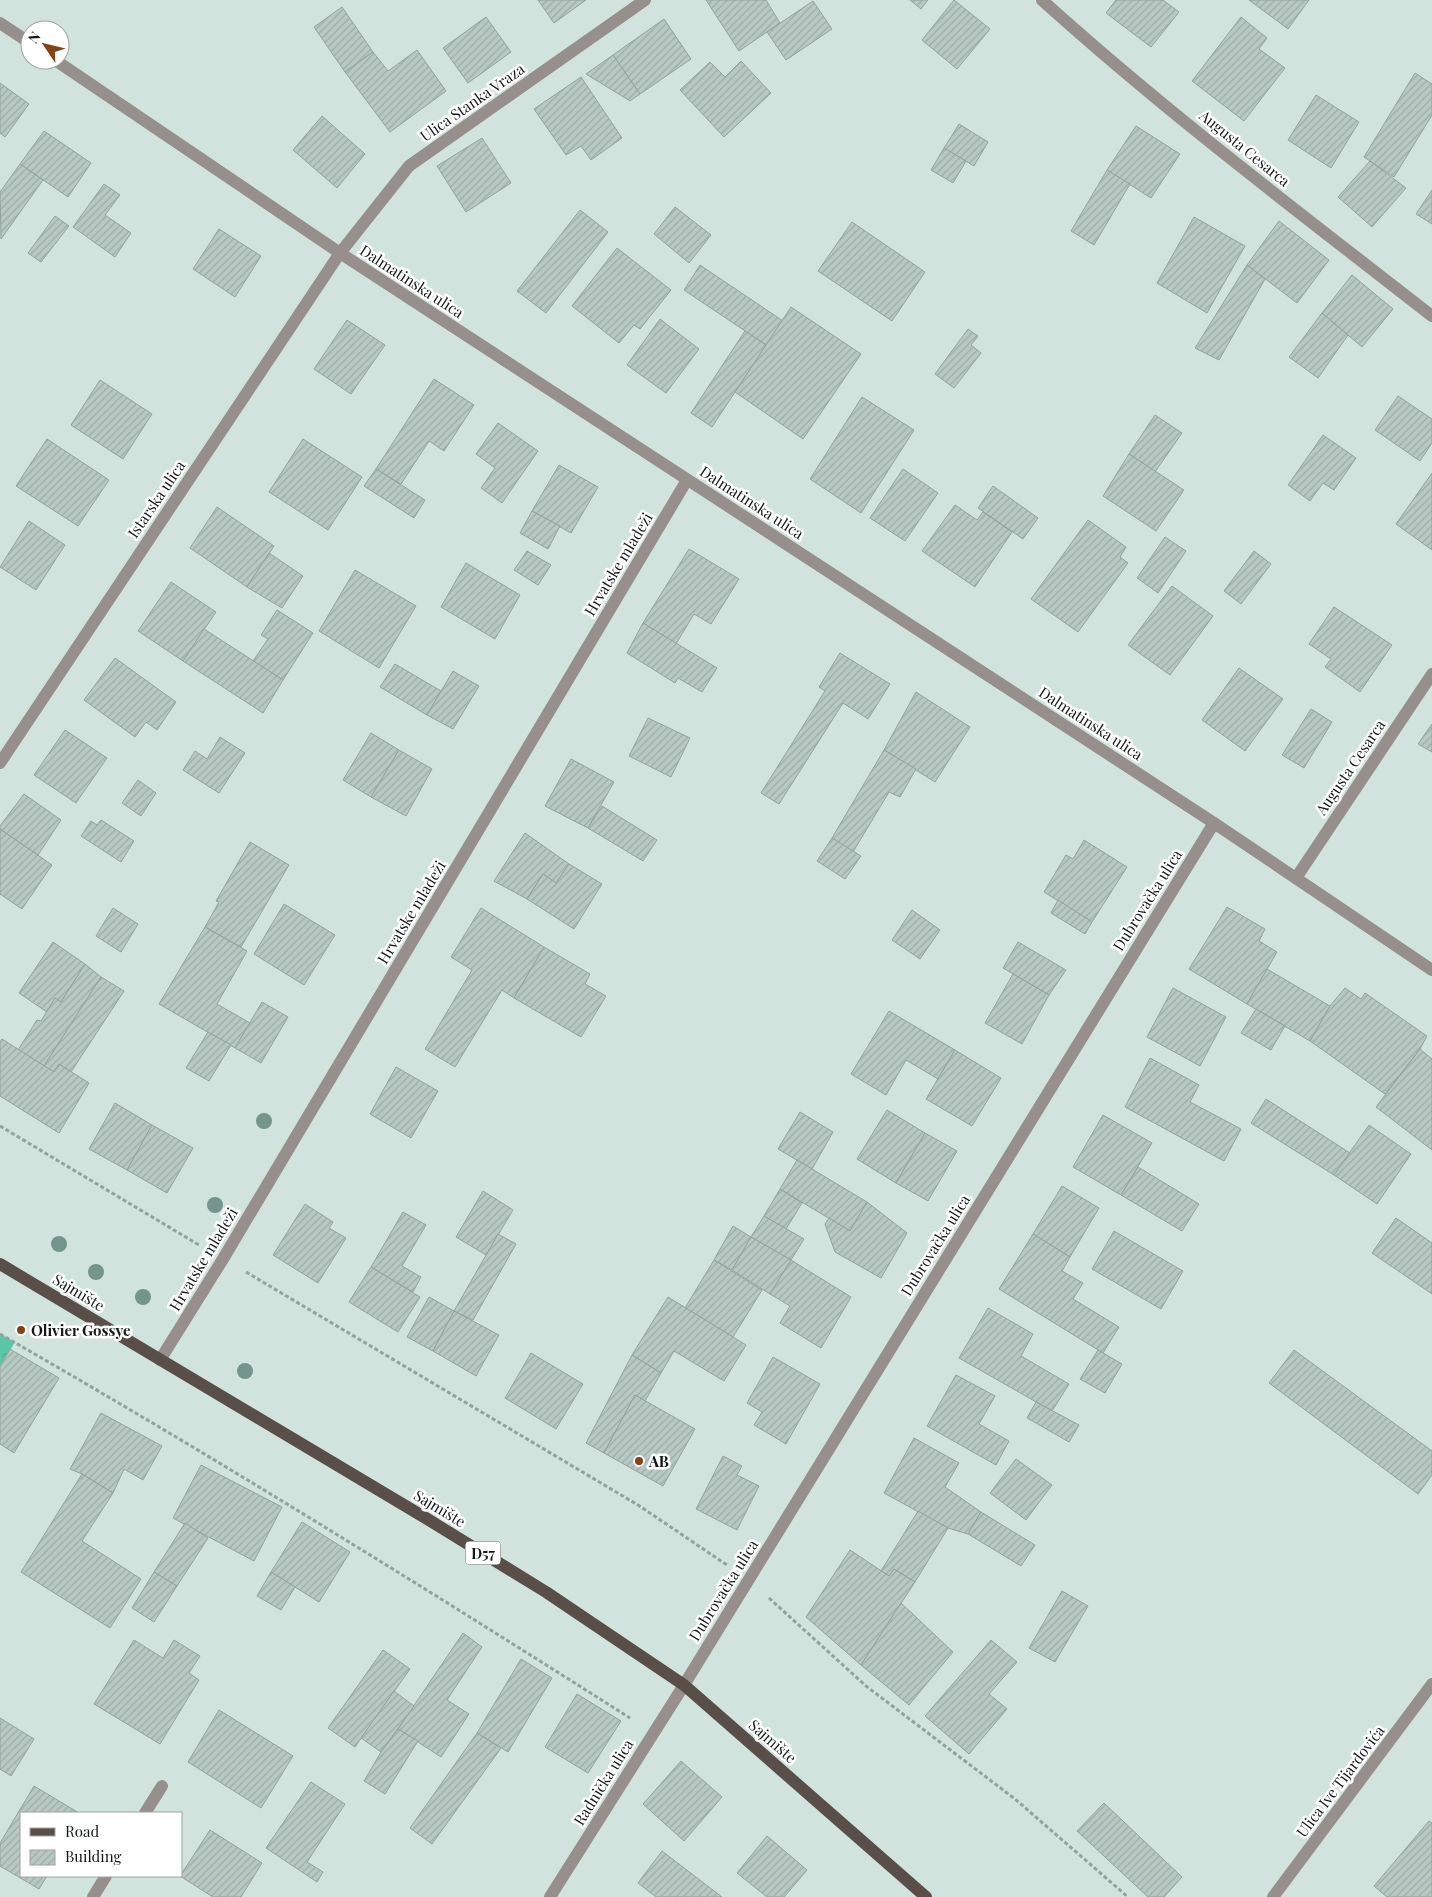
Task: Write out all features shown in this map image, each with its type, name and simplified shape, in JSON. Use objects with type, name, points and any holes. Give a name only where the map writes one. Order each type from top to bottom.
[{"type":"main road","name":"Sajmište","points":[[0,1264],[546,1592],[684,1685],[926,1897]]},
{"type":"street","name":"Ulica Stanka Vraza","points":[[340,253],[410,166],[644,0]]},
{"type":"street","name":"Augusta Cesarca","points":[[1042,0],[1089,43],[1211,142],[1432,316]]},
{"type":"street","points":[[0,23],[20,36]]},
{"type":"street","name":"Dalmatinska ulica","points":[[70,70],[340,253],[1214,823],[1432,970]]},
{"type":"street","name":"Istarska ulica","points":[[0,763],[340,253]]},
{"type":"street","name":"Hrvatske mladeži","points":[[160,1360],[223,1259],[687,480]]},
{"type":"street","name":"Augusta Cesarca","points":[[1296,878],[1432,674]]},
{"type":"street","name":"Dubrovačka ulica","points":[[684,1685],[1214,823]]},
{"type":"street","name":"Ulica Ive Tijardovića","points":[[1273,1897],[1432,1684]]},
{"type":"street","name":"Radnička ulica","points":[[550,1897],[684,1685]]},
{"type":"street","points":[[146,1812],[162,1786]]},
{"type":"street","points":[[93,1897],[105,1877]]},
{"type":"path","points":[[0,1126],[638,1505],[749,1580],[866,1686],[1015,1799],[1128,1897]]},
{"type":"path","points":[[0,1334],[455,1607],[654,1734]]},
{"type":"green space","points":[[0,1334],[15,1342],[0,1367]]},
{"type":"building","points":[[538,0],[586,0],[554,23]]},
{"type":"building","points":[[706,0],[766,0],[780,23],[739,51]]},
{"type":"building","points":[[910,0],[928,0],[921,9]]},
{"type":"building","points":[[954,0],[990,29],[957,69],[922,40]]},
{"type":"building","points":[[1116,0],[1163,0],[1179,12],[1151,47],[1106,13]]},
{"type":"building","points":[[1249,0],[1309,0],[1288,29]]},
{"type":"building","points":[[813,1],[832,29],[786,60],[767,32]]},
{"type":"building","points":[[342,7],[373,52],[345,72],[314,27]]},
{"type":"building","points":[[486,17],[511,52],[468,83],[443,48]]},
{"type":"building","points":[[1241,17],[1267,38],[1259,49],[1285,68],[1244,121],[1192,81]]},
{"type":"building","points":[[664,19],[691,59],[640,94],[613,55]]},
{"type":"building","points":[[417,50],[446,91],[390,132],[345,72],[373,52],[388,71]]},
{"type":"building","points":[[613,55],[640,94],[630,101],[586,74]]},
{"type":"building","points":[[741,61],[771,93],[724,137],[680,90],[710,62],[725,77]]},
{"type":"building","points":[[1415,73],[1432,84],[1432,115],[1394,177],[1364,157]]},
{"type":"building","points":[[581,77],[622,138],[591,160],[581,146],[566,155],[534,109]]},
{"type":"building","points":[[0,83],[29,104],[5,137],[0,133]]},
{"type":"building","points":[[1316,95],[1359,122],[1331,168],[1288,140]]},
{"type":"building","points":[[322,116],[365,154],[337,188],[293,150]]},
{"type":"building","points":[[959,124],[988,142],[974,166],[944,148]]},
{"type":"building","points":[[1136,126],[1180,154],[1151,198],[1107,170]]},
{"type":"building","points":[[44,131],[91,163],[68,197],[20,164]]},
{"type":"building","points":[[482,138],[511,183],[466,212],[437,166]]},
{"type":"building","points":[[944,148],[966,161],[953,183],[931,170]]},
{"type":"building","points":[[1370,161],[1406,188],[1372,227],[1338,197]]},
{"type":"building","points":[[20,164],[43,180],[1,239],[0,192]]},
{"type":"building","points":[[1107,170],[1130,184],[1094,245],[1071,231]]},
{"type":"building","points":[[104,184],[120,195],[105,215],[131,233],[115,257],[73,227]]},
{"type":"building","points":[[1432,190],[1432,224],[1416,214]]},
{"type":"building","points":[[675,207],[711,235],[689,263],[654,234]]},
{"type":"building","points":[[580,210],[608,232],[546,313],[517,291]]},
{"type":"building","points":[[55,216],[69,226],[41,262],[28,253]]},
{"type":"building","points":[[1194,217],[1245,246],[1207,313],[1157,283]]},
{"type":"building","points":[[1279,221],[1329,260],[1297,303],[1247,265]]},
{"type":"building","points":[[852,222],[925,272],[892,321],[818,271]]},
{"type":"building","points":[[219,229],[261,256],[235,297],[193,269]]},
{"type":"building","points":[[617,248],[671,290],[640,329],[634,325],[619,343],[572,306]]},
{"type":"building","points":[[700,265],[783,321],[766,345],[684,290]]},
{"type":"building","points":[[1247,265],[1265,279],[1219,360],[1195,348]]},
{"type":"building","points":[[1352,275],[1393,309],[1362,347],[1322,313]]},
{"type":"building","points":[[791,307],[861,354],[803,439],[735,392]]},
{"type":"building","points":[[1322,313],[1348,335],[1318,378],[1289,357]]},
{"type":"building","points":[[660,319],[699,349],[666,393],[627,365]]},
{"type":"building","points":[[347,320],[385,345],[351,394],[314,369]]},
{"type":"building","points":[[968,329],[978,336],[971,345],[981,353],[954,388],[935,374]]},
{"type":"building","points":[[745,331],[766,345],[712,427],[691,413]]},
{"type":"building","points":[[434,379],[474,405],[444,451],[429,441],[401,484],[376,469]]},
{"type":"building","points":[[100,380],[152,414],[123,459],[71,425]]},
{"type":"building","points":[[1398,396],[1432,419],[1432,443],[1420,461],[1375,430]]},
{"type":"building","points":[[862,397],[914,430],[861,513],[810,479]]},
{"type":"building","points":[[1155,415],[1182,433],[1155,472],[1129,454]]},
{"type":"building","points":[[498,423],[538,451],[502,503],[481,488],[495,468],[476,454]]},
{"type":"building","points":[[1323,435],[1356,458],[1334,490],[1323,483],[1310,501],[1288,485]]},
{"type":"building","points":[[47,439],[109,480],[78,526],[16,486]]},
{"type":"building","points":[[303,439],[362,477],[328,530],[269,492]]},
{"type":"building","points":[[1129,454],[1184,490],[1156,531],[1103,496]]},
{"type":"building","points":[[559,465],[598,487],[571,533],[532,511]]},
{"type":"building","points":[[376,469],[425,500],[414,518],[364,486]]},
{"type":"building","points":[[903,469],[938,493],[905,541],[870,518]]},
{"type":"building","points":[[1432,473],[1432,550],[1396,524]]},
{"type":"building","points":[[993,486],[1038,518],[1023,539],[978,508]]},
{"type":"building","points":[[955,505],[977,520],[983,512],[1012,532],[975,587],[922,551]]},
{"type":"building","points":[[217,507],[274,546],[247,587],[190,548]]},
{"type":"building","points":[[532,511],[560,526],[548,549],[520,533]]},
{"type":"building","points":[[1088,520],[1126,547],[1120,557],[1128,563],[1078,632],[1031,599]]},
{"type":"building","points":[[29,521],[65,545],[36,590],[0,567]]},
{"type":"building","points":[[1165,537],[1186,551],[1158,593],[1137,578]]},
{"type":"building","points":[[689,549],[739,579],[711,624],[694,614],[676,644],[643,623]]},
{"type":"building","points":[[527,551],[551,565],[538,585],[514,570]]},
{"type":"building","points":[[1254,551],[1271,564],[1241,604],[1224,591]]},
{"type":"building","points":[[269,553],[303,576],[282,608],[247,587]]},
{"type":"building","points":[[466,563],[520,595],[495,639],[441,607]]},
{"type":"building","points":[[355,570],[416,606],[379,668],[319,631]]},
{"type":"building","points":[[171,582],[216,612],[183,661],[138,631]]},
{"type":"building","points":[[1172,586],[1213,616],[1170,675],[1128,645]]},
{"type":"building","points":[[1334,607],[1392,645],[1360,692],[1325,667],[1331,659],[1309,644]]},
{"type":"building","points":[[277,610],[313,633],[283,680],[253,661],[268,639],[261,635]]},
{"type":"building","points":[[643,623],[717,668],[702,692],[678,678],[675,683],[627,653]]},
{"type":"building","points":[[204,629],[283,680],[263,713],[183,661]]},
{"type":"building","points":[[840,653],[890,684],[868,719],[843,703],[779,804],[761,793],[825,691],[819,687]]},
{"type":"building","points":[[115,658],[176,702],[157,730],[146,722],[135,737],[84,700]]},
{"type":"building","points":[[395,664],[441,691],[427,715],[380,687]]},
{"type":"building","points":[[1239,668],[1283,699],[1245,751],[1202,720]]},
{"type":"building","points":[[453,671],[479,686],[453,729],[427,715]]},
{"type":"building","points":[[916,692],[970,727],[935,782],[884,750]]},
{"type":"building","points":[[1311,709],[1332,722],[1304,768],[1282,755]]},
{"type":"building","points":[[648,718],[690,738],[671,777],[629,756]]},
{"type":"building","points":[[1432,724],[1432,752],[1418,744]]},
{"type":"building","points":[[65,730],[107,758],[76,803],[34,775]]},
{"type":"building","points":[[371,733],[399,750],[371,797],[343,780]]},
{"type":"building","points":[[220,737],[245,753],[219,793],[183,770],[195,751],[207,759]]},
{"type":"building","points":[[399,750],[432,769],[406,816],[371,797]]},
{"type":"building","points":[[884,750],[916,769],[900,797],[889,792],[853,852],[832,838]]},
{"type":"building","points":[[571,759],[614,782],[588,828],[545,806]]},
{"type":"building","points":[[138,780],[156,793],[141,816],[122,803]]},
{"type":"building","points":[[24,794],[61,820],[38,855],[0,829],[0,826]]},
{"type":"building","points":[[602,806],[657,840],[643,861],[588,828]]},
{"type":"building","points":[[101,820],[134,841],[121,862],[81,836],[91,821],[97,825]]},
{"type":"building","points":[[0,829],[52,865],[22,909],[0,894]]},
{"type":"building","points":[[525,833],[569,864],[556,883],[543,874],[527,899],[494,881]]},
{"type":"building","points":[[832,838],[861,856],[845,879],[817,861]]},
{"type":"building","points":[[1084,840],[1127,867],[1092,922],[1044,892],[1066,855],[1073,859]]},
{"type":"building","points":[[250,842],[289,865],[241,947],[205,927],[219,902],[216,901]]},
{"type":"building","points":[[569,864],[602,884],[574,929],[527,899],[543,874],[556,883]]},
{"type":"building","points":[[1058,900],[1092,922],[1085,934],[1051,913]]},
{"type":"building","points":[[284,904],[335,935],[304,985],[254,954]]},
{"type":"building","points":[[1227,907],[1265,929],[1259,941],[1277,952],[1247,1004],[1189,969]]},
{"type":"building","points":[[113,908],[138,924],[121,952],[96,936]]},
{"type":"building","points":[[481,908],[544,947],[514,998],[502,990],[455,1067],[425,1049],[472,970],[451,957]]},
{"type":"building","points":[[912,910],[940,930],[920,959],[892,940]]},
{"type":"building","points":[[205,927],[247,951],[217,1004],[250,1023],[235,1048],[159,1004]]},
{"type":"building","points":[[53,942],[85,964],[61,1002],[55,998],[47,1012],[19,993]]},
{"type":"building","points":[[1018,942],[1066,970],[1049,995],[1003,968]]},
{"type":"building","points":[[544,947],[590,974],[585,984],[606,996],[581,1037],[514,998]]},
{"type":"building","points":[[85,964],[101,977],[44,1066],[18,1050],[37,1020],[41,1021],[55,998],[61,1002]]},
{"type":"building","points":[[1267,969],[1330,1006],[1310,1041],[1247,1004]]},
{"type":"building","points":[[1013,974],[1049,995],[1022,1044],[985,1023]]},
{"type":"building","points":[[101,977],[124,991],[71,1072],[59,1064],[54,1072],[44,1066]]},
{"type":"building","points":[[1173,988],[1226,1017],[1200,1066],[1147,1037]]},
{"type":"building","points":[[1345,988],[1361,999],[1365,993],[1427,1036],[1420,1049],[1385,1094],[1310,1041],[1330,1006]]},
{"type":"building","points":[[262,1002],[288,1017],[261,1063],[235,1048]]},
{"type":"building","points":[[1256,1009],[1285,1026],[1271,1050],[1241,1033]]},
{"type":"building","points":[[889,1011],[955,1050],[938,1079],[906,1060],[886,1095],[851,1074]]},
{"type":"building","points":[[208,1032],[231,1045],[209,1081],[186,1068]]},
{"type":"building","points":[[2,1039],[54,1072],[59,1064],[89,1083],[59,1133],[0,1096],[0,1042]]},
{"type":"building","points":[[1420,1049],[1432,1059],[1432,1150],[1376,1107]]},
{"type":"building","points":[[955,1050],[1001,1078],[972,1126],[926,1099]]},
{"type":"building","points":[[1150,1058],[1199,1085],[1190,1102],[1241,1129],[1224,1161],[1125,1107]]},
{"type":"building","points":[[396,1067],[438,1091],[411,1138],[370,1114]]},
{"type":"building","points":[[1266,1099],[1350,1153],[1334,1175],[1251,1123]]},
{"type":"building","points":[[115,1103],[152,1125],[127,1170],[89,1149]]},
{"type":"building","points":[[887,1110],[925,1133],[896,1183],[857,1159]]},
{"type":"building","points":[[800,1112],[833,1132],[812,1169],[778,1149]]},
{"type":"building","points":[[1103,1115],[1152,1143],[1121,1195],[1073,1167]]},
{"type":"building","points":[[152,1125],[193,1148],[167,1193],[127,1170]]},
{"type":"building","points":[[1369,1125],[1411,1154],[1377,1204],[1334,1175]]},
{"type":"building","points":[[925,1133],[957,1151],[928,1201],[896,1183]]},
{"type":"building","points":[[797,1160],[867,1202],[850,1231],[780,1189]]},
{"type":"building","points":[[1138,1167],[1199,1204],[1182,1231],[1121,1195]]},
{"type":"building","points":[[1062,1186],[1099,1208],[1070,1257],[1033,1234]]},
{"type":"building","points":[[780,1189],[802,1203],[786,1229],[764,1216]]},
{"type":"building","points":[[483,1191],[513,1210],[486,1255],[456,1237]]},
{"type":"building","points":[[867,1202],[907,1233],[881,1278],[835,1252],[825,1224],[829,1218],[850,1231]]},
{"type":"building","points":[[305,1204],[333,1222],[329,1228],[346,1238],[318,1283],[273,1255]]},
{"type":"building","points":[[403,1212],[426,1225],[402,1266],[421,1277],[413,1292],[371,1267]]},
{"type":"building","points":[[764,1216],[804,1239],[791,1260],[751,1237]]},
{"type":"building","points":[[1396,1218],[1432,1243],[1432,1294],[1372,1253]]},
{"type":"building","points":[[733,1226],[751,1237],[732,1270],[714,1260]]},
{"type":"building","points":[[1114,1231],[1183,1271],[1161,1309],[1092,1269]]},
{"type":"building","points":[[498,1234],[516,1244],[473,1320],[454,1311]]},
{"type":"building","points":[[1033,1234],[1070,1257],[1062,1271],[1083,1283],[1073,1299],[1119,1327],[1103,1353],[999,1289]]},
{"type":"building","points":[[751,1237],[791,1260],[770,1294],[732,1270]]},
{"type":"building","points":[[714,1260],[762,1290],[733,1337],[685,1308]]},
{"type":"building","points":[[791,1260],[851,1297],[821,1348],[780,1323],[790,1306],[770,1294]]},
{"type":"building","points":[[371,1267],[420,1297],[398,1332],[349,1302]]},
{"type":"building","points":[[429,1297],[454,1311],[433,1351],[407,1337]]},
{"type":"building","points":[[668,1297],[746,1345],[724,1381],[674,1351],[661,1373],[632,1355]]},
{"type":"building","points":[[988,1308],[1033,1334],[1021,1356],[1069,1384],[1052,1411],[959,1358]]},
{"type":"building","points":[[454,1311],[499,1335],[476,1376],[433,1351]]},
{"type":"building","points":[[10,1349],[59,1378],[14,1453],[0,1444],[0,1367]]},
{"type":"building","points":[[1098,1350],[1122,1364],[1105,1393],[1080,1379]]},
{"type":"building","points":[[1294,1350],[1432,1451],[1432,1475],[1418,1494],[1269,1383]]},
{"type":"building","points":[[531,1353],[583,1384],[556,1429],[505,1398]]},
{"type":"building","points":[[632,1355],[661,1373],[645,1401],[635,1395],[604,1453],[586,1443]]},
{"type":"building","points":[[773,1357],[820,1384],[786,1444],[754,1425],[762,1412],[747,1403]]},
{"type":"building","points":[[956,1375],[995,1396],[979,1424],[1009,1441],[996,1465],[927,1426]]},
{"type":"building","points":[[635,1395],[695,1429],[663,1486],[604,1453]]},
{"type":"building","points":[[1036,1402],[1079,1425],[1069,1442],[1027,1418]]},
{"type":"building","points":[[101,1413],[162,1446],[143,1480],[124,1469],[113,1493],[70,1469]]},
{"type":"building","points":[[914,1438],[959,1463],[945,1487],[981,1512],[968,1534],[948,1528],[884,1493]]},
{"type":"building","points":[[723,1456],[742,1466],[737,1475],[759,1486],[737,1530],[696,1509]]},
{"type":"building","points":[[1016,1459],[1052,1485],[1026,1520],[990,1493]]},
{"type":"building","points":[[201,1465],[282,1507],[254,1561],[173,1518]]},
{"type":"building","points":[[82,1474],[113,1493],[82,1541],[141,1579],[110,1628],[21,1572]]},
{"type":"building","points":[[918,1511],[948,1528],[915,1582],[894,1569],[889,1576],[881,1571]]},
{"type":"building","points":[[981,1512],[1035,1545],[1021,1566],[968,1534]]},
{"type":"building","points":[[302,1522],[350,1552],[319,1602],[271,1572]]},
{"type":"building","points":[[185,1523],[208,1538],[177,1586],[154,1572]]},
{"type":"building","points":[[850,1550],[889,1576],[894,1569],[915,1582],[861,1665],[806,1617]]},
{"type":"building","points":[[154,1572],[177,1586],[154,1622],[132,1608]]},
{"type":"building","points":[[271,1572],[295,1587],[281,1610],[257,1596]]},
{"type":"building","points":[[1062,1591],[1088,1606],[1055,1662],[1029,1648]]},
{"type":"building","points":[[901,1603],[953,1652],[909,1705],[861,1665]]},
{"type":"building","points":[[463,1633],[482,1647],[447,1700],[469,1714],[441,1757],[398,1729]]},
{"type":"building","points":[[134,1640],[163,1658],[174,1640],[200,1656],[189,1673],[199,1680],[160,1744],[94,1704]]},
{"type":"building","points":[[991,1640],[1017,1662],[989,1694],[1007,1709],[969,1754],[925,1716]]},
{"type":"building","points":[[383,1650],[410,1669],[355,1747],[328,1728]]},
{"type":"building","points":[[521,1659],[552,1678],[508,1752],[477,1733]]},
{"type":"building","points":[[394,1691],[414,1706],[381,1752],[361,1738]]},
{"type":"building","points":[[577,1694],[621,1721],[588,1773],[545,1747]]},
{"type":"building","points":[[219,1710],[293,1756],[261,1808],[188,1762]]},
{"type":"building","points":[[0,1718],[34,1739],[11,1776],[0,1769]]},
{"type":"building","points":[[398,1729],[418,1741],[385,1794],[364,1781],[381,1752]]},
{"type":"building","points":[[477,1733],[501,1748],[432,1844],[410,1828]]},
{"type":"building","points":[[681,1761],[722,1797],[684,1841],[643,1804]]},
{"type":"building","points":[[311,1782],[345,1804],[307,1862],[323,1872],[317,1882],[266,1848]]},
{"type":"building","points":[[34,1786],[77,1812],[20,1812],[20,1877],[46,1877],[39,1889],[0,1866],[0,1843]]},
{"type":"building","points":[[1104,1803],[1182,1877],[1164,1897],[1148,1897],[1077,1831]]},
{"type":"building","points":[[1429,1821],[1432,1823],[1432,1897],[1387,1897],[1374,1886]]},
{"type":"building","points":[[210,1830],[262,1863],[241,1897],[213,1897],[182,1877],[182,1873]]},
{"type":"building","points":[[767,1836],[807,1870],[784,1897],[767,1897],[737,1873]]},
{"type":"building","points":[[662,1851],[722,1897],[656,1897],[638,1883]]},
{"type":"place","name":"Olivier Gossye","points":[[21,1330]]},
{"type":"place","name":"AB","points":[[639,1461]]}]
